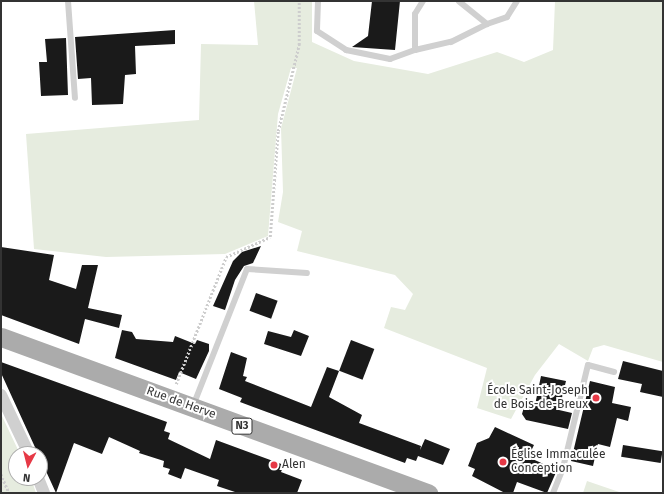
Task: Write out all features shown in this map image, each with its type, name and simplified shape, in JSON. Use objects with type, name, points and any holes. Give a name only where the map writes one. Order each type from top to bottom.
[{"type":"main road","name":"Rue de Herve","points":[[1,337],[428,493]]},
{"type":"street","points":[[1,395],[25,446]]},
{"type":"lane","points":[[68,1],[75,98]]},
{"type":"lane","points":[[318,1],[317,31],[346,50],[390,59],[415,50],[451,42],[487,24],[507,17],[517,1]]},
{"type":"lane","points":[[415,50],[415,14],[423,1]]},
{"type":"lane","points":[[459,1],[487,24]]},
{"type":"lane","points":[[192,407],[248,269],[307,273]]},
{"type":"lane","points":[[553,493],[563,468],[588,365],[614,372]]},
{"type":"path","points":[[169,399],[226,257],[270,237],[278,131],[299,45],[299,1]]},
{"type":"path","points":[[1,474],[9,493]]},
{"type":"shaded area","points":[[254,1],[312,1],[312,42],[354,61],[428,74],[497,52],[524,62],[553,50],[555,1],[663,1],[663,362],[604,345],[593,348],[588,361],[559,344],[535,375],[511,419],[477,408],[487,368],[384,328],[391,307],[405,310],[413,294],[395,275],[297,251],[302,231],[278,222],[283,192],[281,128],[297,68],[291,68],[278,114],[268,236],[225,254],[106,257],[34,249],[26,134],[199,120],[201,44],[258,45]]},
{"type":"shaded area","points":[[1,414],[16,446],[8,446],[8,486],[34,486],[36,493],[1,493]]},
{"type":"shaded area","points":[[587,481],[622,493],[583,493]]},
{"type":"building","points":[[372,1],[400,1],[395,50],[352,47],[368,36]]},
{"type":"building","points":[[175,30],[175,44],[135,46],[136,74],[125,75],[123,104],[92,105],[91,78],[78,79],[75,37]]},
{"type":"building","points":[[66,38],[68,95],[41,96],[39,62],[47,62],[45,39]]},
{"type":"building","points":[[261,246],[253,263],[244,266],[235,280],[225,310],[213,306],[233,261],[242,252]]},
{"type":"building","points":[[1,247],[54,255],[49,280],[76,289],[82,265],[98,265],[88,308],[122,315],[119,328],[85,319],[79,344],[1,315]]},
{"type":"building","points":[[256,293],[278,301],[271,319],[250,311]]},
{"type":"building","points":[[122,330],[132,332],[136,339],[173,342],[175,336],[195,344],[197,340],[209,344],[209,351],[196,379],[179,372],[176,380],[115,358]]},
{"type":"building","points":[[294,330],[309,336],[301,356],[264,344],[268,331],[291,337]]},
{"type":"building","points":[[351,340],[374,349],[363,380],[339,371]]},
{"type":"building","points":[[231,352],[247,358],[243,376],[247,377],[245,381],[311,407],[327,367],[339,371],[329,397],[362,415],[359,423],[421,446],[420,450],[425,439],[450,449],[443,465],[418,456],[416,461],[407,458],[405,463],[240,402],[242,398],[219,389]]},
{"type":"building","points":[[623,361],[663,371],[663,397],[640,392],[642,384],[618,379]]},
{"type":"building","points":[[1,362],[167,422],[164,431],[170,433],[168,439],[210,459],[216,440],[284,465],[281,472],[302,480],[297,493],[238,493],[217,486],[219,480],[185,468],[181,479],[168,474],[170,469],[163,467],[164,461],[139,453],[140,451],[109,437],[102,454],[74,443],[56,493],[48,476],[48,446],[34,446],[1,373]]},
{"type":"building","points":[[541,376],[566,381],[559,410],[572,413],[568,429],[526,420],[522,414],[524,407],[535,405]]},
{"type":"building","points":[[590,381],[615,387],[612,403],[631,407],[628,421],[617,418],[610,447],[598,444],[593,466],[571,461]]},
{"type":"building","name":"Église Immaculée Conception","points":[[495,427],[534,445],[528,457],[557,470],[547,493],[517,482],[513,493],[505,493],[472,476],[475,469],[468,466],[477,443],[489,438]]},
{"type":"building","points":[[623,445],[663,451],[661,463],[621,457]]},
{"type":"place","name":"École Saint-Joseph de Bois-de-Breux","points":[[596,398]]},
{"type":"place","name":"Église Immaculée Conception","points":[[503,462]]},
{"type":"place","name":"Alen","points":[[274,465]]}]
